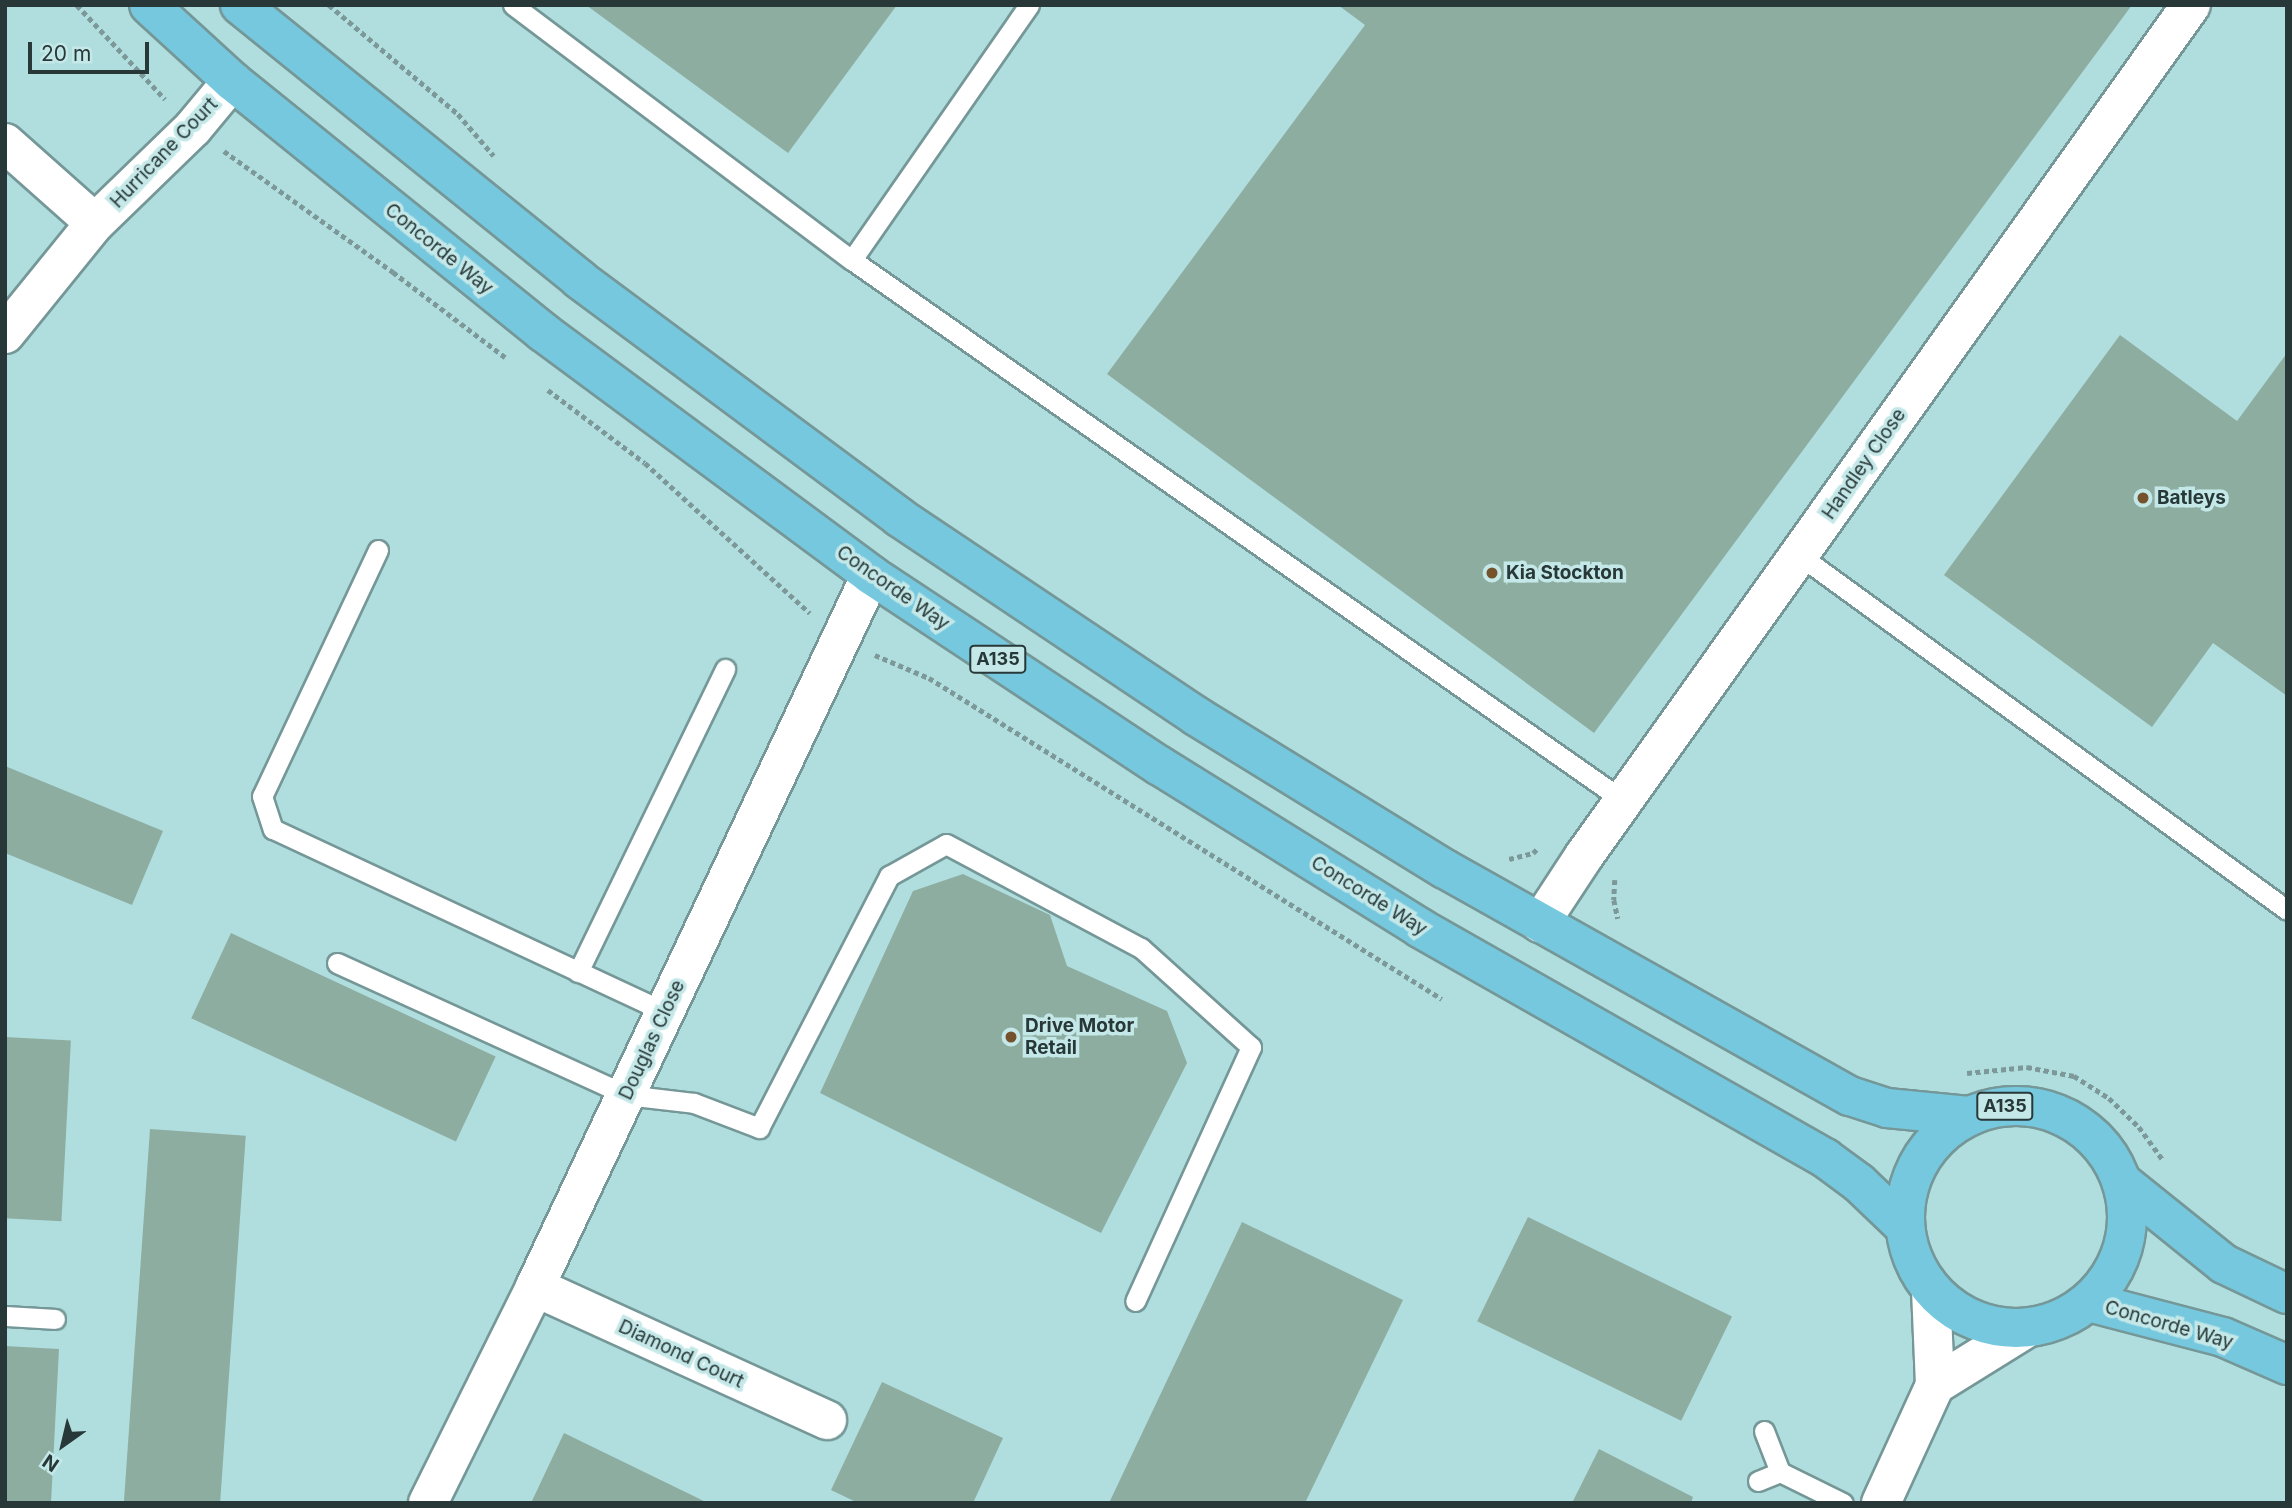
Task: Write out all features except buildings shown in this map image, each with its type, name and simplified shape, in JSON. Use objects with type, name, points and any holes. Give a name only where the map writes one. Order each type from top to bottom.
[{"type":"main road","name":"Concorde Way","points":[[149,5],[232,81],[543,332],[871,575],[1160,766],[1420,928],[1825,1158],[1859,1183],[1905,1227]]},
{"type":"main road","name":"A135","points":[[240,5],[579,279],[898,517],[1196,716],[1540,923],[1850,1096],[1886,1108],[1969,1116]]},
{"type":"main road","name":"A135","points":[[2005,1106],[2042,1108],[2077,1123],[2105,1149],[2122,1182],[2128,1215],[2124,1247],[2110,1278],[2088,1302],[2060,1320],[2027,1328],[1992,1326],[1959,1312],[1931,1290],[1913,1260],[1905,1227],[1907,1193],[1919,1161],[1941,1135],[1969,1116],[2005,1106]]},
{"type":"main road","name":"A135","points":[[2122,1182],[2224,1264],[2287,1294]]},
{"type":"main road","name":"Concorde Way","points":[[2088,1302],[2223,1337],[2287,1365]]},
{"type":"street","name":"Handley Close","points":[[1540,923],[1584,856],[2191,5]]},
{"type":"street","name":"Hurricane Court","points":[[5,334],[95,223],[193,128],[232,81]]},
{"type":"street","name":"Hurricane Court","points":[[5,143],[95,223]]},
{"type":"street","name":"Douglas Close","points":[[428,1503],[535,1287],[871,575]]},
{"type":"street","name":"Diamond Court","points":[[535,1287],[827,1420]]},
{"type":"street","points":[[1881,1503],[1935,1385],[1931,1290]]},
{"type":"street","points":[[1935,1385],[2027,1328]]},
{"type":"lane","points":[[513,5],[852,260],[1624,801]]},
{"type":"lane","points":[[852,260],[1029,5]]},
{"type":"lane","points":[[378,550],[262,796],[273,830],[664,1012]]},
{"type":"lane","points":[[1799,555],[2287,910]]},
{"type":"lane","points":[[578,972],[725,668]]},
{"type":"lane","points":[[337,963],[626,1094],[694,1103],[760,1128],[889,876],[946,844],[1141,948],[1251,1047],[1135,1301]]},
{"type":"lane","points":[[5,1317],[55,1319]]},
{"type":"lane","points":[[1764,1430],[1780,1472],[1843,1503]]},
{"type":"lane","points":[[1758,1481],[1780,1472]]},
{"type":"path","points":[[330,5],[458,114],[500,164]]},
{"type":"path","points":[[1500,857],[1511,859],[1533,853],[1552,834],[1617,882],[1614,901],[1618,921]]},
{"type":"path","points":[[1957,1074],[2027,1067],[2074,1076],[2109,1098],[2139,1127],[2166,1165]]},
{"type":"shaded area","points":[[5,5],[2287,5],[2287,1503],[5,1503]]},
{"type":"place","name":"Batleys","points":[[2143,498]]},
{"type":"place","name":"Kia Stockton","points":[[1492,573]]},
{"type":"place","name":"Drive Motor Retail","points":[[1011,1037]]}]
